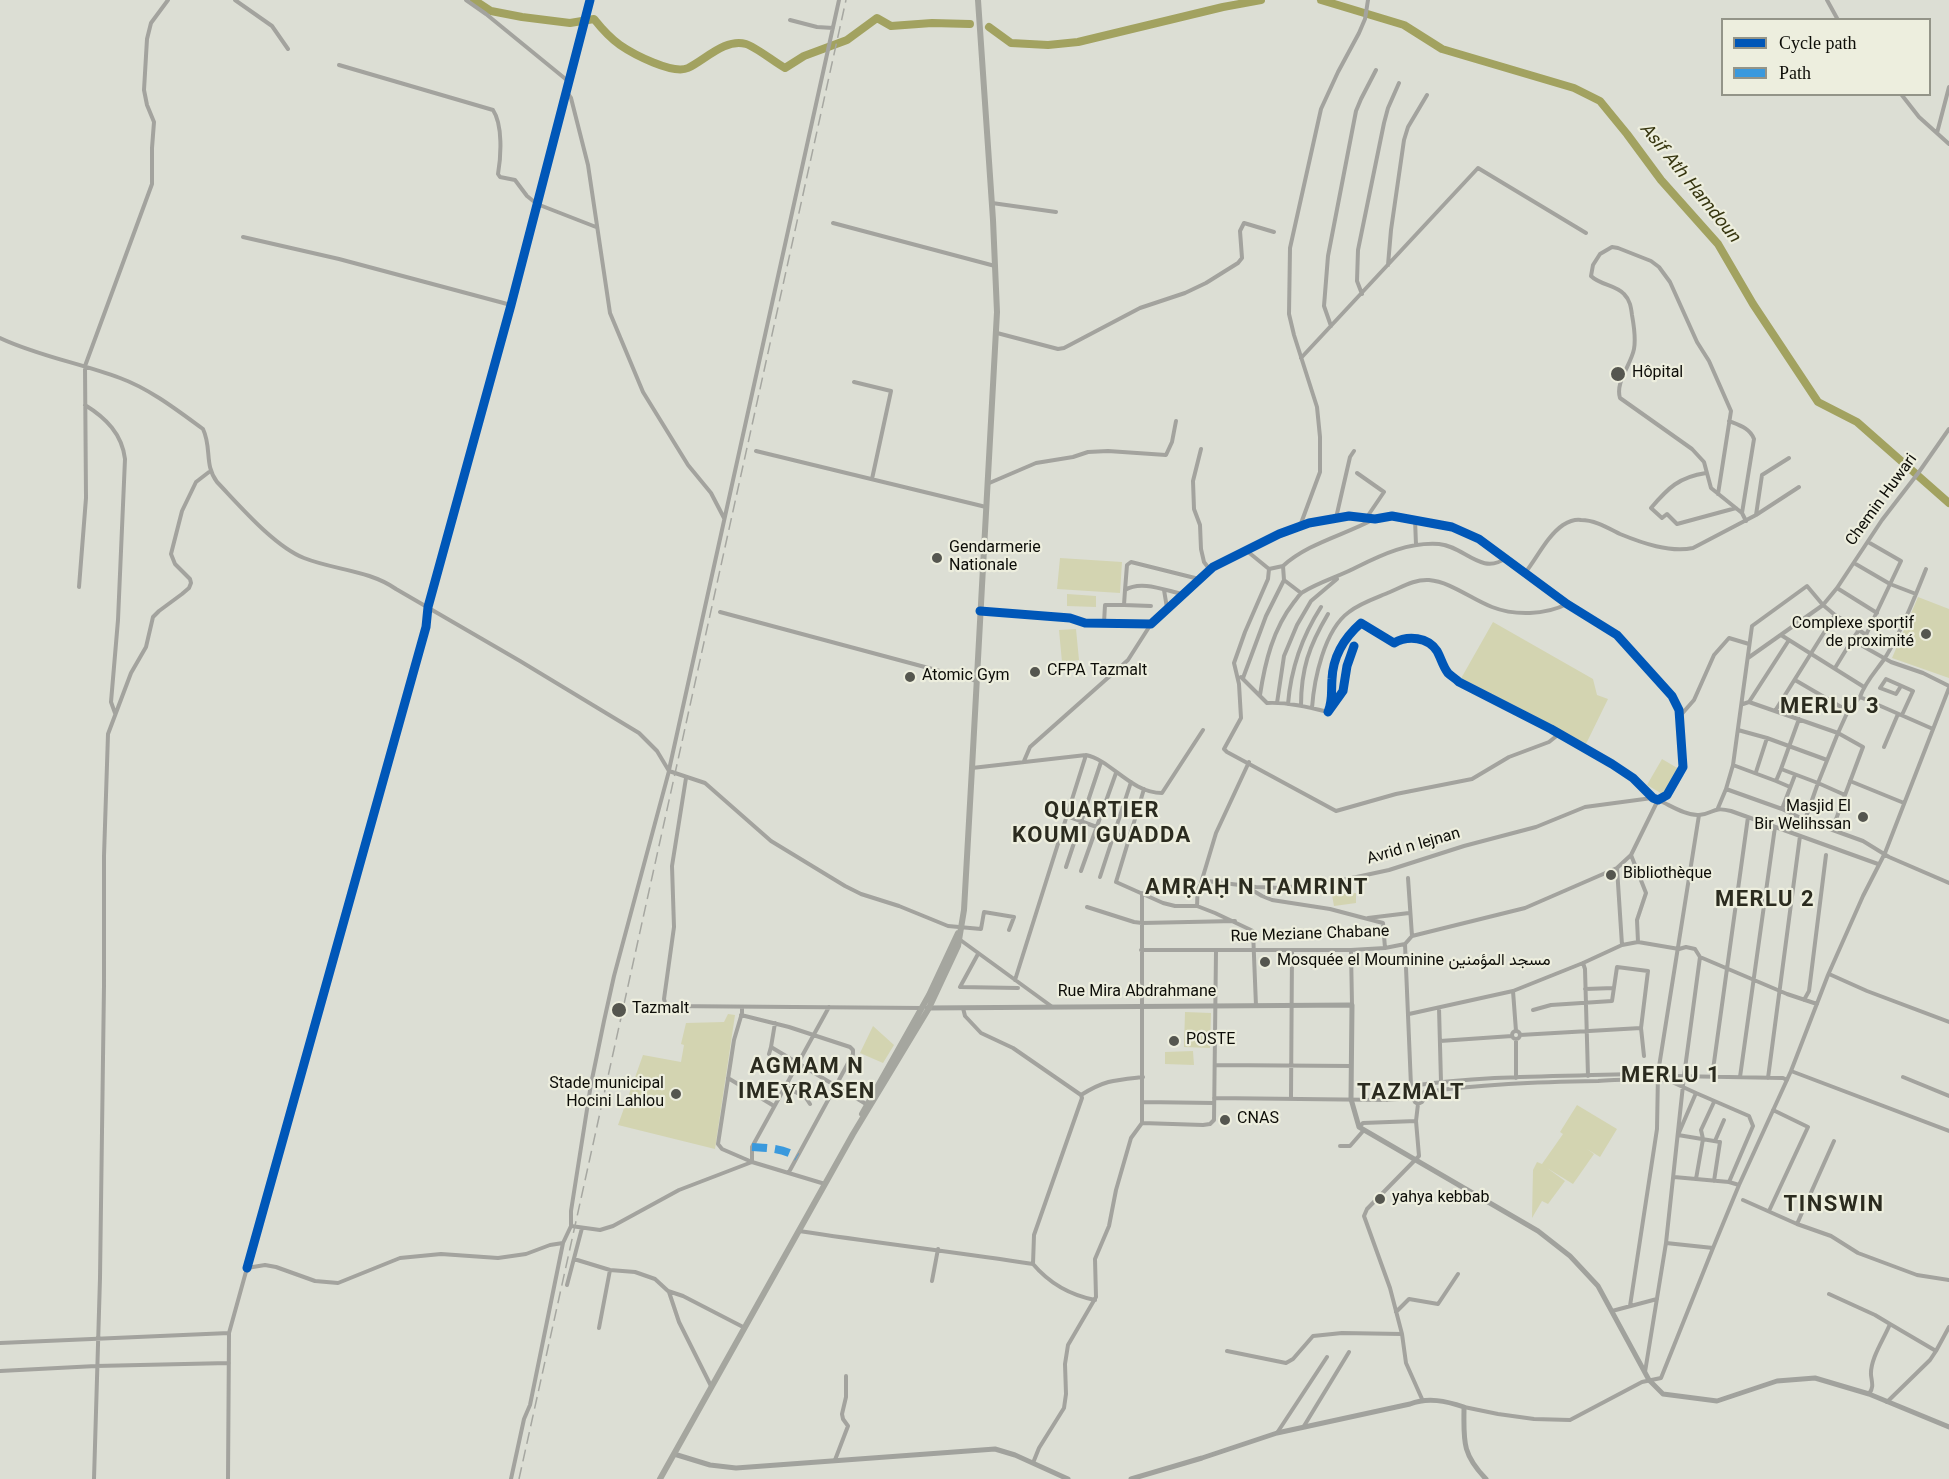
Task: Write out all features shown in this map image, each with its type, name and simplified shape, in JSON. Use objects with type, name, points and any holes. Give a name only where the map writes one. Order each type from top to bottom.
[{"type":"main road","points":[[660,1479],[926,1008],[958,946],[964,910],[996,333],[992,202],[978,0]]},
{"type":"main road","points":[[853,1134],[866,1104],[926,1008],[961,927]]},
{"type":"main road","points":[[1352,1005],[1351,1099],[1361,1128],[1538,1231],[1570,1256],[1598,1286],[1649,1380],[1663,1394],[1717,1401],[1777,1381],[1815,1378],[1869,1394],[1949,1428]]},
{"type":"main road","name":"Rue Mira Abdrahmane","points":[[926,1008],[1352,1005]]},
{"type":"main road","points":[[1131,1479],[1277,1432],[1410,1404],[1422,1399],[1448,1402],[1464,1407],[1464,1444],[1468,1454],[1486,1479]]},
{"type":"main road","points":[[674,1454],[710,1465],[736,1468],[984,1448],[1015,1455],[1068,1479]]},
{"type":"street","points":[[79,587],[86,498],[85,366],[152,184],[154,122],[144,90],[147,39],[151,23],[168,0]]},
{"type":"street","points":[[234,0],[272,26],[288,49]]},
{"type":"street","points":[[466,0],[568,81]]},
{"type":"street","points":[[228,1479],[229,1333],[426,627],[428,607],[511,305],[590,0]]},
{"type":"street","points":[[511,1479],[524,1419],[530,1405],[563,1243],[571,1226],[571,1211],[604,1021],[669,771],[839,0]]},
{"type":"street","points":[[1827,0],[1837,18]]},
{"type":"street","points":[[1300,526],[1320,472],[1320,437],[1317,407],[1293,335],[1289,314],[1292,238],[1321,109],[1359,33],[1365,19],[1368,2]]},
{"type":"street","points":[[790,20],[817,27],[833,28]]},
{"type":"street","points":[[339,64],[493,110],[496,116],[501,152],[498,174],[502,178],[515,180],[527,196],[537,204],[597,227]]},
{"type":"street","points":[[1331,326],[1326,315],[1324,293],[1334,222],[1356,111],[1376,70]]},
{"type":"street","points":[[1362,294],[1357,281],[1358,250],[1384,123],[1399,83]]},
{"type":"street","points":[[1937,133],[1949,87]]},
{"type":"street","points":[[566,91],[571,98],[588,165],[610,313],[643,392],[688,465],[711,493],[724,518]]},
{"type":"street","points":[[1388,266],[1404,140],[1408,127],[1427,95]]},
{"type":"street","points":[[1903,96],[1919,117],[1949,144]]},
{"type":"street","points":[[1301,358],[1478,168],[1586,233]]},
{"type":"street","points":[[992,202],[1056,212]]},
{"type":"street","points":[[833,223],[995,266]]},
{"type":"street","points":[[996,333],[1058,349],[1064,348],[1140,308],[1196,288],[1238,263],[1242,258],[1240,231],[1244,223],[1274,232]]},
{"type":"street","points":[[243,237],[511,305]]},
{"type":"street","points":[[1718,494],[1731,411],[1722,391],[1665,274],[1651,261],[1618,248],[1605,249],[1593,265],[1591,276],[1627,296],[1631,304],[1635,334],[1634,348],[1619,388],[1620,398],[1692,449],[1704,462],[1711,488],[1718,494],[1737,508],[1746,521]]},
{"type":"street","points":[[0,338],[23,349],[122,379],[153,394],[203,429],[207,438],[209,472],[217,483],[276,541],[303,558],[383,580],[639,733],[657,751],[669,771],[705,783],[771,841],[845,886],[948,926],[981,929],[984,912],[1014,917],[1009,930]]},
{"type":"street","points":[[854,382],[891,391],[872,479]]},
{"type":"street","points":[[84,404],[116,432],[121,439],[125,459],[118,620],[111,702],[116,713]]},
{"type":"street","points":[[987,485],[1036,463],[1089,452],[1166,455],[1172,442],[1176,421]]},
{"type":"street","points":[[1729,421],[1744,427],[1754,439],[1742,513]]},
{"type":"street","name":"Chemin Huwari","points":[[1748,658],[1823,605],[1838,588],[1882,520],[1920,472],[1949,429]]},
{"type":"street","points":[[1201,449],[1193,481],[1194,509],[1200,525],[1204,562],[1210,570]]},
{"type":"street","points":[[756,451],[986,507]]},
{"type":"street","points":[[1336,518],[1350,457],[1354,451]]},
{"type":"street","points":[[1756,515],[1762,475],[1789,458]]},
{"type":"street","points":[[94,1479],[108,734],[130,673],[146,647],[153,617],[182,594],[191,583],[190,579],[175,564],[171,554],[182,511],[196,482],[209,472]]},
{"type":"street","points":[[1357,473],[1384,492],[1366,517]]},
{"type":"street","points":[[1706,473],[1684,478],[1669,487],[1651,508],[1662,518],[1667,514],[1677,524],[1737,508]]},
{"type":"street","points":[[1525,573],[1557,530],[1572,521],[1581,519],[1594,522],[1638,541],[1656,546],[1693,548],[1746,521],[1799,486]]},
{"type":"street","points":[[1023,762],[1030,747],[1128,660],[1151,624],[1210,570],[1236,555],[1300,526],[1349,516],[1375,519]]},
{"type":"street","points":[[1269,569],[1283,566],[1293,556],[1375,519],[1392,516],[1415,519],[1466,532],[1506,558],[1567,604],[1617,635],[1672,696],[1679,710],[1683,767],[1667,795],[1658,800],[1631,855],[1617,868],[1525,908],[1412,936],[1405,944],[1411,1086],[1414,1102],[1418,1104]]},
{"type":"street","points":[[1415,519],[1416,545]]},
{"type":"street","points":[[1718,808],[1733,765],[1752,626],[1806,586],[1835,615],[1866,635],[1901,561],[1868,542]]},
{"type":"street","points":[[1260,695],[1272,642],[1288,610],[1301,593],[1380,555],[1416,545],[1449,546],[1486,564],[1495,564],[1506,558]]},
{"type":"street","points":[[1247,551],[1269,569]]},
{"type":"street","points":[[1124,605],[1127,565],[1131,562],[1199,579]]},
{"type":"street","points":[[1854,562],[1890,584],[1916,594]]},
{"type":"street","points":[[1243,678],[1262,627],[1284,580],[1283,566]]},
{"type":"street","points":[[1269,569],[1268,579],[1234,663],[1239,684],[1241,718],[1226,743],[1224,748],[1227,752],[1336,811],[1396,794],[1472,779],[1509,757],[1549,742],[1559,734]]},
{"type":"street","points":[[1805,820],[1848,711],[1860,697],[1863,687],[1884,658],[1903,623],[1926,569]]},
{"type":"street","points":[[1277,703],[1284,656],[1298,625],[1311,601],[1342,575]]},
{"type":"street","points":[[1284,580],[1301,593]]},
{"type":"street","points":[[1312,708],[1319,665],[1325,647],[1340,621],[1354,609],[1410,584],[1430,580],[1491,607],[1514,612],[1546,612],[1567,604]]},
{"type":"street","points":[[1125,590],[1141,585],[1183,594]]},
{"type":"street","points":[[1838,588],[1878,613]]},
{"type":"street","points":[[1164,590],[1167,608]]},
{"type":"street","points":[[1104,623],[1105,605],[1151,606]]},
{"type":"street","points":[[1288,704],[1295,658],[1321,607]]},
{"type":"street","points":[[980,611],[1070,618],[1085,623],[1151,624]]},
{"type":"street","points":[[720,612],[977,681]]},
{"type":"street","points":[[1301,706],[1301,683],[1307,654],[1328,614]]},
{"type":"street","points":[[1775,711],[1835,615]]},
{"type":"street","points":[[1328,712],[1331,705],[1332,677],[1337,655],[1348,635],[1361,622],[1394,643],[1407,638],[1415,638],[1430,644],[1437,650],[1448,673],[1459,682],[1559,734],[1623,771],[1653,798],[1698,815],[1718,808],[1878,864]]},
{"type":"street","points":[[1835,668],[1859,630]]},
{"type":"street","points":[[1781,635],[1863,687]]},
{"type":"street","points":[[1680,716],[1694,700],[1714,655],[1729,638],[1749,644]]},
{"type":"street","points":[[1749,702],[1789,640]]},
{"type":"street","points":[[1464,1407],[1534,1419],[1570,1420],[1642,1382],[1661,1378],[1739,1185],[1791,1071],[1829,974],[1885,853],[1949,687],[1884,658],[1852,640]]},
{"type":"street","points":[[1328,712],[1343,691],[1347,666],[1354,646]]},
{"type":"street","points":[[1236,673],[1267,703],[1288,704],[1328,712]]},
{"type":"street","points":[[1884,747],[1913,691],[1886,679],[1880,688],[1896,694],[1901,686]]},
{"type":"street","points":[[1796,680],[1848,711]]},
{"type":"street","points":[[1860,697],[1934,729]]},
{"type":"street","points":[[1742,704],[1749,702],[1799,719],[1838,734],[1863,747],[1832,830]]},
{"type":"street","points":[[1776,781],[1799,719]]},
{"type":"street","points":[[972,768],[1086,756],[1101,762],[1144,789],[1162,793],[1203,730]]},
{"type":"street","points":[[1738,730],[1827,760]]},
{"type":"street","points":[[1756,772],[1767,738]]},
{"type":"street","points":[[1015,980],[1086,756]]},
{"type":"street","points":[[1066,867],[1101,762]]},
{"type":"street","points":[[1197,906],[1198,889],[1216,833],[1249,762]]},
{"type":"street","points":[[1733,765],[1790,787]]},
{"type":"street","points":[[1781,769],[1845,795]]},
{"type":"street","points":[[1081,871],[1116,773]]},
{"type":"street","points":[[1782,809],[1795,775]]},
{"type":"street","points":[[666,1006],[664,999],[674,927],[672,866],[686,778]]},
{"type":"street","points":[[1850,781],[1904,803]]},
{"type":"street","points":[[1100,877],[1131,782]]},
{"type":"street","points":[[1144,789],[1116,882],[1162,903],[1175,906],[1197,906],[1253,931],[1256,1006]]},
{"type":"street","points":[[1726,789],[1863,841],[1889,857],[1949,883]]},
{"type":"street","name":"Avrid n lejnan","points":[[1201,883],[1207,881],[1281,888],[1323,884],[1389,870],[1464,846],[1536,827],[1585,807],[1653,798]]},
{"type":"street","points":[[1630,1306],[1657,1129],[1658,1073],[1698,815]]},
{"type":"street","points":[[1067,816],[1129,839]]},
{"type":"street","points":[[1712,1077],[1748,817]]},
{"type":"street","points":[[1740,1077],[1774,826]]},
{"type":"street","points":[[1768,1078],[1800,836]]},
{"type":"street","points":[[1631,855],[1646,893],[1637,920],[1638,942]]},
{"type":"street","points":[[1804,1000],[1809,991],[1826,855]]},
{"type":"street","points":[[1617,868],[1622,945]]},
{"type":"street","points":[[1408,878],[1412,936]]},
{"type":"street","points":[[1247,886],[1262,896],[1383,923],[1385,948]]},
{"type":"street","points":[[1262,887],[1262,896]]},
{"type":"street","points":[[1033,1463],[1039,1448],[1064,1407],[1068,1345],[1095,1300],[1095,1259],[1109,1226],[1116,1190],[1131,1138],[1142,1124],[1142,893]]},
{"type":"street","points":[[1087,907],[1142,923],[1235,921]]},
{"type":"street","points":[[1364,918],[1409,913]]},
{"type":"street","points":[[959,939],[1052,1007]]},
{"type":"street","points":[[1409,1014],[1513,991],[1622,945],[1638,942],[1679,949],[1686,947],[1695,949],[1700,957],[1779,991],[1817,1004]]},
{"type":"street","name":"Rue Meziane Chabane","points":[[1141,950],[1351,950],[1405,944]]},
{"type":"street","points":[[1351,950],[1352,1005]]},
{"type":"street","points":[[1142,1124],[1203,1125],[1210,1124],[1214,1120],[1216,951]]},
{"type":"street","points":[[1291,1097],[1292,951]]},
{"type":"street","points":[[978,954],[960,987],[1018,988]]},
{"type":"street","points":[[1645,1372],[1666,1243],[1684,1076],[1700,957]]},
{"type":"street","points":[[1583,963],[1589,1081]]},
{"type":"street","points":[[1533,1010],[1551,1005],[1612,1001],[1617,967],[1648,971],[1641,1028],[1644,1056]]},
{"type":"street","points":[[1829,974],[1949,1022]]},
{"type":"street","points":[[1585,989],[1614,988]]},
{"type":"street","points":[[1513,991],[1518,1033],[1514,1038],[1516,1078]]},
{"type":"street","points":[[642,1004],[926,1008]]},
{"type":"street","points":[[742,1007],[718,1144],[722,1149],[752,1162],[825,1184]]},
{"type":"street","points":[[752,1162],[752,1147],[829,1007]]},
{"type":"street","points":[[962,1007],[965,1016],[981,1033],[1013,1048],[1081,1095]]},
{"type":"street","points":[[1440,1008],[1441,1082]]},
{"type":"street","points":[[741,1015],[775,1023],[850,1047],[853,1050],[853,1054],[789,1172]]},
{"type":"street","points":[[769,1054],[775,1023]]},
{"type":"street","points":[[1518,1033],[1587,1032],[1641,1028]]},
{"type":"street","points":[[1440,1041],[1514,1038]]},
{"type":"street","points":[[771,1047],[866,1104]]},
{"type":"street","points":[[1215,1065],[1351,1066]]},
{"type":"street","points":[[1791,1071],[1949,1131]]},
{"type":"street","points":[[1411,1086],[1516,1078],[1658,1073],[1670,1078],[1683,1088],[1749,1116],[1753,1126],[1729,1182]]},
{"type":"street","points":[[1413,1096],[1485,1086],[1684,1076],[1787,1080]]},
{"type":"street","points":[[1081,1095],[1100,1083],[1143,1077]]},
{"type":"street","points":[[1904,1077],[1949,1096]]},
{"type":"street","points":[[728,1078],[774,1106]]},
{"type":"street","points":[[785,1086],[806,1098],[810,1104]]},
{"type":"street","points":[[1678,1135],[1696,1094]]},
{"type":"street","points":[[1033,1264],[1034,1235],[1082,1098],[1081,1095]]},
{"type":"street","points":[[1143,1102],[1291,1097],[1351,1099],[1422,1095],[1424,1099],[1418,1104],[1416,1121],[1419,1156],[1367,1209],[1364,1216],[1390,1288],[1402,1334],[1406,1363],[1422,1399]]},
{"type":"street","points":[[1696,1179],[1703,1139],[1701,1130],[1714,1102]]},
{"type":"street","points":[[1769,1211],[1808,1127],[1773,1110]]},
{"type":"street","points":[[1715,1141],[1724,1120]]},
{"type":"street","points":[[1340,1146],[1350,1146],[1363,1123],[1416,1121]]},
{"type":"street","points":[[1678,1135],[1720,1142],[1714,1181]]},
{"type":"street","points":[[1797,1224],[1834,1141]]},
{"type":"street","points":[[571,1226],[600,1230],[613,1226],[679,1190],[752,1162]]},
{"type":"street","points":[[1674,1177],[1739,1185]]},
{"type":"street","points":[[1743,1200],[1831,1236],[1858,1253],[1925,1277],[1949,1280]]},
{"type":"street","points":[[567,1285],[582,1228]]},
{"type":"street","points":[[799,1231],[1033,1264],[1057,1287],[1095,1300]]},
{"type":"street","points":[[247,1268],[265,1265],[315,1281],[338,1283],[400,1258],[441,1254],[498,1258],[526,1254],[563,1243]]},
{"type":"street","points":[[1666,1243],[1713,1248]]},
{"type":"street","points":[[932,1281],[938,1249]]},
{"type":"street","points":[[574,1258],[655,1279],[668,1291],[683,1296],[745,1328]]},
{"type":"street","points":[[599,1328],[610,1269]]},
{"type":"street","points":[[1396,1312],[1409,1299],[1438,1304],[1458,1274]]},
{"type":"street","points":[[668,1291],[679,1322],[711,1387]]},
{"type":"street","points":[[1829,1294],[1875,1315],[1936,1351]]},
{"type":"street","points":[[1612,1311],[1657,1299]]},
{"type":"street","points":[[1869,1394],[1872,1387],[1873,1363],[1890,1324]]},
{"type":"street","points":[[1887,1402],[1930,1360],[1949,1327]]},
{"type":"street","points":[[0,1343],[229,1333]]},
{"type":"street","points":[[1227,1351],[1286,1363],[1293,1359],[1313,1336],[1342,1333],[1402,1334]]},
{"type":"street","points":[[1304,1427],[1348,1352]]},
{"type":"street","points":[[1277,1432],[1327,1357]]},
{"type":"street","points":[[0,1371],[229,1362]]},
{"type":"street","points":[[835,1460],[848,1426],[842,1414],[846,1397],[846,1376]]},
{"type":"green space","points":[[1060,558],[1122,562],[1120,593],[1057,589]]},
{"type":"green space","points":[[1067,594],[1096,596],[1096,607],[1067,606]]},
{"type":"green space","name":"Complexe sportif de proximité","points":[[1918,597],[1949,609],[1949,678],[1892,658]]},
{"type":"green space","points":[[1493,622],[1593,679],[1597,695],[1608,699],[1585,746],[1459,682]]},
{"type":"green space","points":[[1076,629],[1079,660],[1062,662],[1059,630]]},
{"type":"green space","points":[[1662,759],[1679,769],[1664,795],[1647,785]]},
{"type":"green space","points":[[1356,893],[1356,903],[1334,906],[1332,895]]},
{"type":"green space","points":[[1185,1012],[1211,1013],[1210,1048],[1184,1047]]},
{"type":"green space","name":"Stade municipal Hocini Lahlou","points":[[728,1014],[735,1015],[715,1149],[618,1125],[643,1055],[681,1062],[684,1045],[681,1044],[686,1023],[724,1022]]},
{"type":"green space","points":[[873,1026],[894,1045],[883,1063],[860,1053]]},
{"type":"green space","points":[[1193,1051],[1194,1065],[1165,1064],[1165,1052]]},
{"type":"green space","points":[[1577,1105],[1617,1129],[1600,1157],[1587,1149],[1594,1154],[1573,1184],[1547,1168],[1565,1181],[1548,1204],[1542,1201],[1532,1218],[1533,1170],[1537,1162],[1542,1164],[1563,1134],[1560,1132]]},
{"type":"waterway","name":"Asif Ath Hamdoun","points":[[474,0],[491,11],[522,17],[570,23],[594,19],[609,36],[626,49],[673,69],[688,68],[723,47],[738,43],[760,51],[785,68],[804,56],[847,40],[877,18],[891,26],[932,23],[970,24]]},
{"type":"waterway","name":"Asif Ath Hamdoun","points":[[989,27],[1011,43],[1048,45],[1078,42],[1261,0]]},
{"type":"waterway","name":"Asif Ath Hamdoun","points":[[1321,0],[1404,25],[1442,49],[1574,88],[1600,101],[1661,180],[1718,244],[1753,304],[1818,402],[1857,422],[1949,503]]},
{"type":"railway","points":[[519,1479],[846,0]]},
{"type":"marked path","points":[[752,1147],[781,1150],[797,1157]]},
{"type":"cycle path","points":[[247,1268],[426,627],[428,607],[511,305],[590,0]]},
{"type":"cycle path","points":[[980,611],[1070,618],[1085,623],[1151,624],[1213,567],[1279,534],[1309,523],[1349,516],[1375,519],[1392,516],[1452,527],[1479,539],[1567,604],[1617,635],[1672,696],[1679,710],[1683,767],[1667,795],[1658,800],[1653,798],[1633,778],[1612,764],[1551,729],[1459,682],[1448,673],[1433,646],[1423,640],[1411,638],[1394,643],[1361,623],[1349,635],[1337,655],[1328,712],[1343,691],[1347,666],[1354,646]]},
{"type":"place","name":"Hôpital","points":[[1618,374]]},
{"type":"place","name":"Gendarmerie Nationale","points":[[937,558]]},
{"type":"place","name":"Complexe sportif de proximité","points":[[1926,634]]},
{"type":"place","name":"CFPA Tazmalt","points":[[1035,672]]},
{"type":"place","name":"Atomic Gym","points":[[910,677]]},
{"type":"place","name":"Masjid El Bir Welihssan","points":[[1863,817]]},
{"type":"place","name":"Bibliothèque","points":[[1611,875]]},
{"type":"place","name":"Mosquée el Mouminine مسجد المؤمنين","points":[[1265,962]]},
{"type":"place","name":"Tazmalt","points":[[619,1010]]},
{"type":"place","name":"POSTE","points":[[1174,1041]]},
{"type":"place","name":"Stade municipal Hocini Lahlou","points":[[676,1094]]},
{"type":"place","name":"CNAS","points":[[1225,1120]]},
{"type":"place","name":"yahya kebbab","points":[[1380,1199]]},
{"type":"district","name":"MERLU 3","points":[[1830,710]]},
{"type":"district","name":"QUARTIER KOUMI GUADDA","points":[[1102,826]]},
{"type":"district","name":"AMṚAḤ N TAMRINT","points":[[1257,891]]},
{"type":"district","name":"MERLU 2","points":[[1765,903]]},
{"type":"district","name":"MERLU 1","points":[[1671,1079]]},
{"type":"district","name":"AGMAM N IMEƔRASEN","points":[[807,1082]]},
{"type":"district","name":"TAZMALT","points":[[1411,1096]]},
{"type":"district","name":"TINSWIN","points":[[1834,1208]]}]
